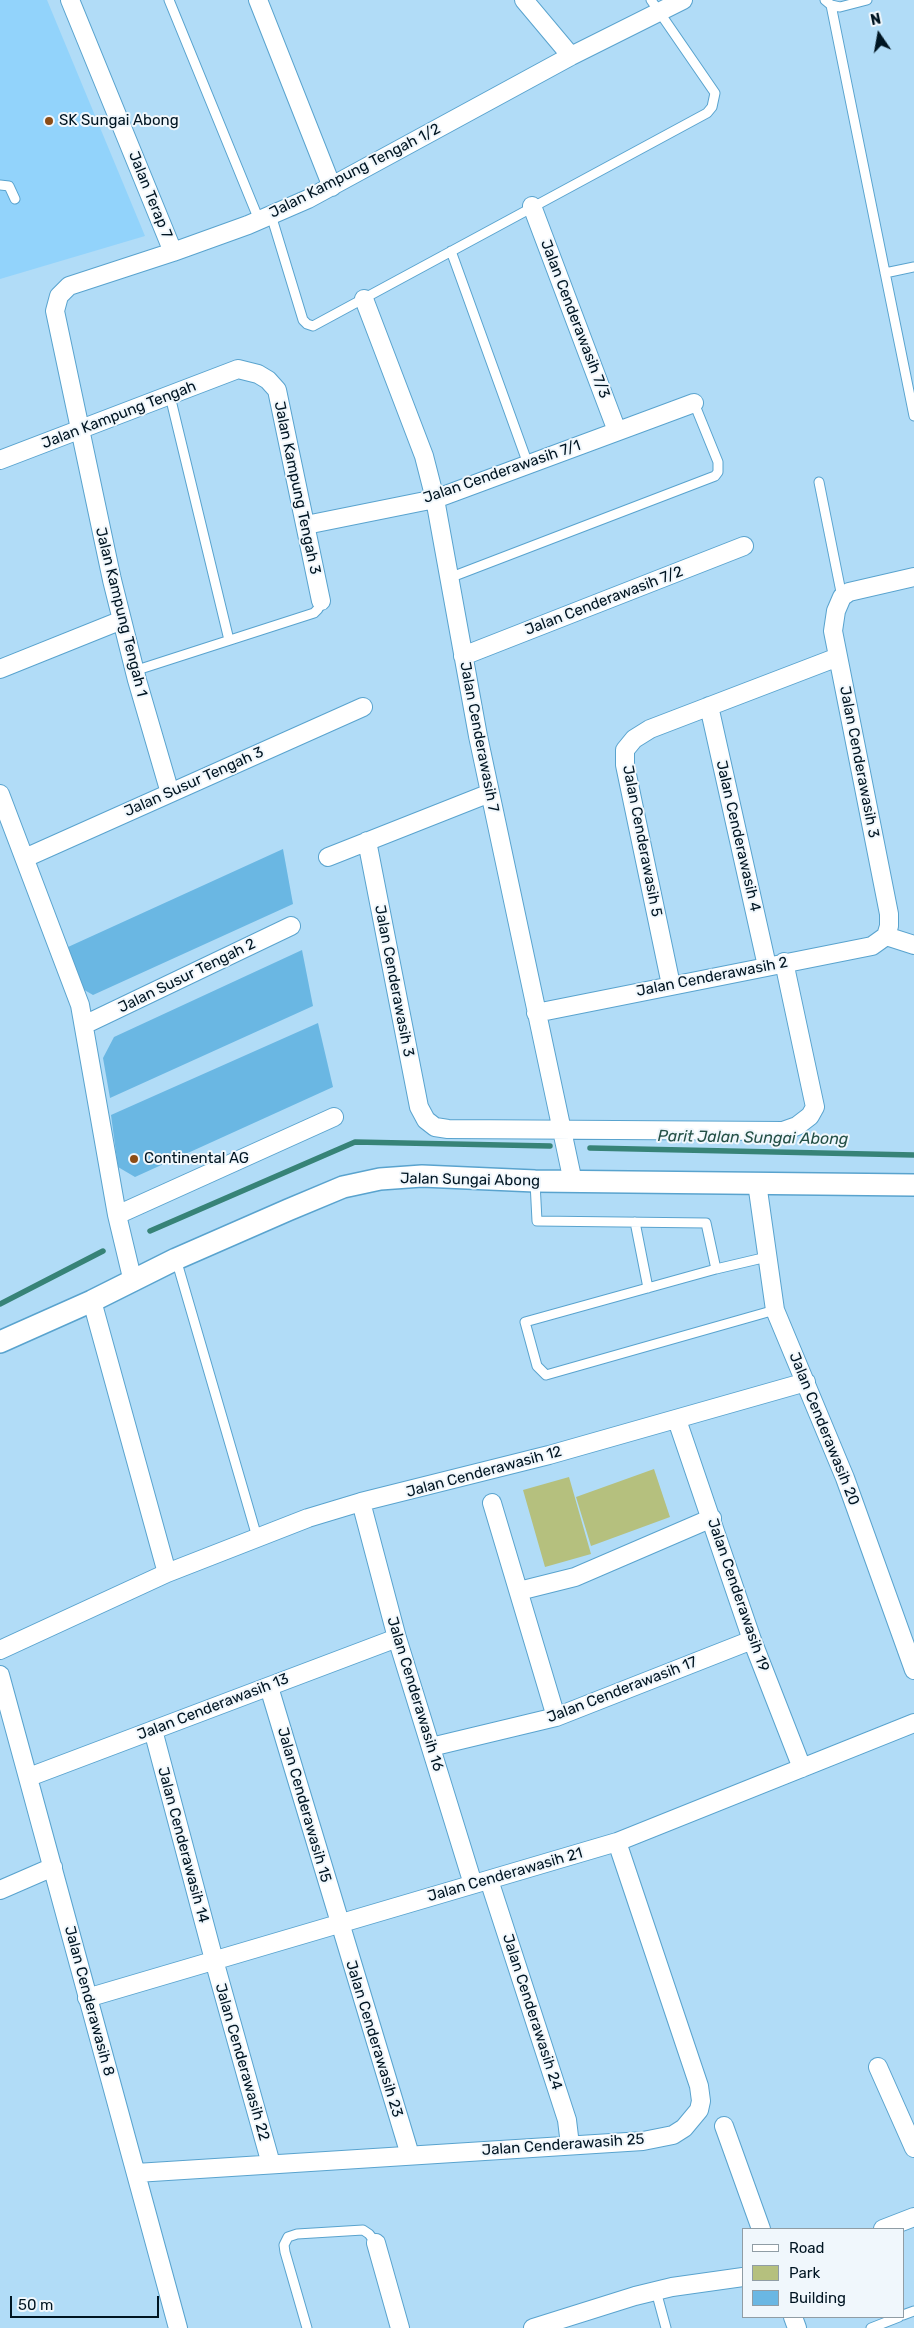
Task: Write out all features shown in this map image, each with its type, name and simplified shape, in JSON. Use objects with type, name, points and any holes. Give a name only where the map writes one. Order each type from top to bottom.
[{"type":"street","name":"Jalan Terap 7","points":[[70,0],[173,252]]},
{"type":"street","points":[[258,0],[332,186]]},
{"type":"street","points":[[524,0],[571,56]]},
{"type":"street","name":"Jalan Kampung Tengah 1/2","points":[[80,430],[55,311],[59,296],[69,286],[173,252],[265,218],[332,186],[571,56],[655,6],[683,0]]},
{"type":"street","name":"Jalan Cenderawasih 7/3","points":[[532,206],[617,431]]},
{"type":"street","name":"Jalan Cenderawasih 7","points":[[364,299],[424,456],[435,499],[490,793],[573,1182]]},
{"type":"street","name":"Jalan Kampung Tengah","points":[[0,460],[238,369]]},
{"type":"street","name":"Jalan Kampung Tengah 3","points":[[238,369],[258,374],[277,390],[321,601]]},
{"type":"street","name":"Jalan Cenderawasih 7/1","points":[[306,525],[435,499],[694,403]]},
{"type":"street","name":"Jalan Kampung Tengah 1","points":[[80,430],[134,671],[170,793]]},
{"type":"street","name":"Jalan Cenderawasih 7/2","points":[[463,656],[744,546]]},
{"type":"street","points":[[846,595],[914,577]]},
{"type":"street","name":"Jalan Cenderawasih 3","points":[[846,595],[836,612],[832,630],[889,914],[889,926],[886,936]]},
{"type":"street","points":[[0,668],[122,620]]},
{"type":"street","name":"Jalan Cenderawasih 5","points":[[671,984],[626,765],[625,750],[634,739],[650,729],[838,657]]},
{"type":"street","name":"Jalan Cenderawasih 4","points":[[709,706],[766,966]]},
{"type":"street","name":"Jalan Susur Tengah 3","points":[[25,858],[363,707]]},
{"type":"street","points":[[328,857],[490,793]]},
{"type":"street","points":[[0,794],[80,1005],[117,1215],[133,1282]]},
{"type":"street","name":"Jalan Cenderawasih 3","points":[[367,841],[419,1107],[426,1120],[435,1127],[448,1129],[562,1128]]},
{"type":"street","name":"Jalan Susur Tengah 2","points":[[84,1025],[291,926]]},
{"type":"street","points":[[886,936],[914,945]]},
{"type":"street","name":"Jalan Cenderawasih 2","points":[[536,1013],[671,984],[872,946],[886,936]]},
{"type":"street","points":[[562,1128],[783,1131],[797,1126],[810,1116],[815,1107],[784,962]]},
{"type":"street","points":[[117,1215],[334,1118]]},
{"type":"street","name":"Jalan Sungai Abong","points":[[0,1342],[92,1302],[176,1259],[343,1188],[380,1179],[422,1176],[573,1182],[914,1185]]},
{"type":"street","name":"Jalan Cenderawasih 20","points":[[758,1183],[775,1310],[845,1478],[914,1670]]},
{"type":"street","points":[[92,1302],[167,1573]]},
{"type":"street","name":"Jalan Cenderawasih 12","points":[[0,1650],[167,1573],[308,1518],[361,1502],[396,1495],[677,1420],[806,1382]]},
{"type":"street","name":"Jalan Cenderawasih 19","points":[[677,1420],[712,1518],[752,1640],[802,1768]]},
{"type":"street","name":"Jalan Cenderawasih 16","points":[[361,1502],[397,1638],[431,1747],[481,1882]]},
{"type":"street","points":[[492,1503],[556,1717]]},
{"type":"street","points":[[519,1591],[575,1576],[712,1518]]},
{"type":"street","name":"Jalan Cenderawasih 13","points":[[29,1777],[397,1638]]},
{"type":"street","name":"Jalan Cenderawasih 17","points":[[431,1747],[556,1717],[752,1640]]},
{"type":"street","name":"Jalan Cenderawasih 8","points":[[0,1675],[178,2328]]},
{"type":"street","name":"Jalan Cenderawasih 15","points":[[269,1686],[339,1924]]},
{"type":"street","name":"Jalan Cenderawasih 21","points":[[87,1998],[617,1842],[914,1723]]},
{"type":"street","name":"Jalan Cenderawasih 14","points":[[153,1730],[214,1960]]},
{"type":"street","name":"Jalan Cenderawasih 25","points":[[136,2173],[643,2141],[673,2135],[692,2120],[701,2101],[693,2066],[617,1842]]},
{"type":"street","points":[[0,1890],[53,1867]]},
{"type":"street","name":"Jalan Cenderawasih 24","points":[[481,1882],[567,2120],[570,2145]]},
{"type":"street","name":"Jalan Cenderawasih 23","points":[[339,1924],[410,2155]]},
{"type":"street","name":"Jalan Cenderawasih 22","points":[[214,1960],[271,2164]]},
{"type":"street","points":[[878,2067],[914,2148]]},
{"type":"street","points":[[724,2126],[761,2228]]},
{"type":"street","points":[[886,2228],[914,2217]]},
{"type":"street","points":[[376,2243],[400,2328]]},
{"type":"street","points":[[533,2328],[656,2291],[742,2277]]},
{"type":"lane","points":[[169,0],[265,218],[307,324],[317,324],[707,113],[712,107],[715,93],[655,6]]},
{"type":"lane","points":[[828,3],[840,7],[867,0]]},
{"type":"lane","points":[[828,3],[914,416]]},
{"type":"lane","points":[[0,186],[9,186],[15,199]]},
{"type":"lane","points":[[451,252],[528,464]]},
{"type":"lane","points":[[885,273],[914,267]]},
{"type":"lane","points":[[170,396],[229,640]]},
{"type":"lane","points":[[449,578],[715,476],[720,466],[694,403]]},
{"type":"lane","points":[[819,482],[846,595]]},
{"type":"lane","points":[[134,671],[314,613],[321,601]]},
{"type":"lane","points":[[535,1181],[537,1221],[706,1223],[716,1269]]},
{"type":"lane","points":[[634,1222],[648,1288]]},
{"type":"lane","points":[[767,1258],[716,1269],[525,1322],[540,1372],[546,1375],[775,1310]]},
{"type":"lane","points":[[176,1259],[257,1537]]},
{"type":"lane","points":[[307,2328],[285,2252],[284,2245],[288,2238],[297,2234],[363,2230],[376,2243]]},
{"type":"lane","points":[[656,2291],[666,2328]]},
{"type":"lane","points":[[871,2328],[896,2318]]},
{"type":"shaded area","name":"SK Sungai Abong","points":[[0,0],[47,0],[145,236],[0,279]]},
{"type":"green space","points":[[654,1469],[670,1517],[591,1546],[576,1497]]},
{"type":"green space","points":[[569,1477],[591,1554],[545,1567],[523,1490]]},
{"type":"building","points":[[283,849],[293,904],[93,995],[81,988],[68,947]]},
{"type":"building","points":[[302,950],[313,1006],[110,1098],[103,1058],[114,1037]]},
{"type":"building","points":[[318,1023],[333,1087],[135,1177],[118,1167],[111,1115]]},
{"type":"waterway","name":"Parit Jalan Sungai Abong","points":[[150,1231],[355,1142],[550,1146]]},
{"type":"waterway","name":"Parit Jalan Sungai Abong","points":[[590,1148],[914,1155]]},
{"type":"waterway","name":"Parit Jalan Sungai Abong","points":[[0,1304],[103,1251]]},
{"type":"place","name":"SK Sungai Abong","points":[[49,121]]},
{"type":"place","name":"Continental AG","points":[[134,1159]]}]
